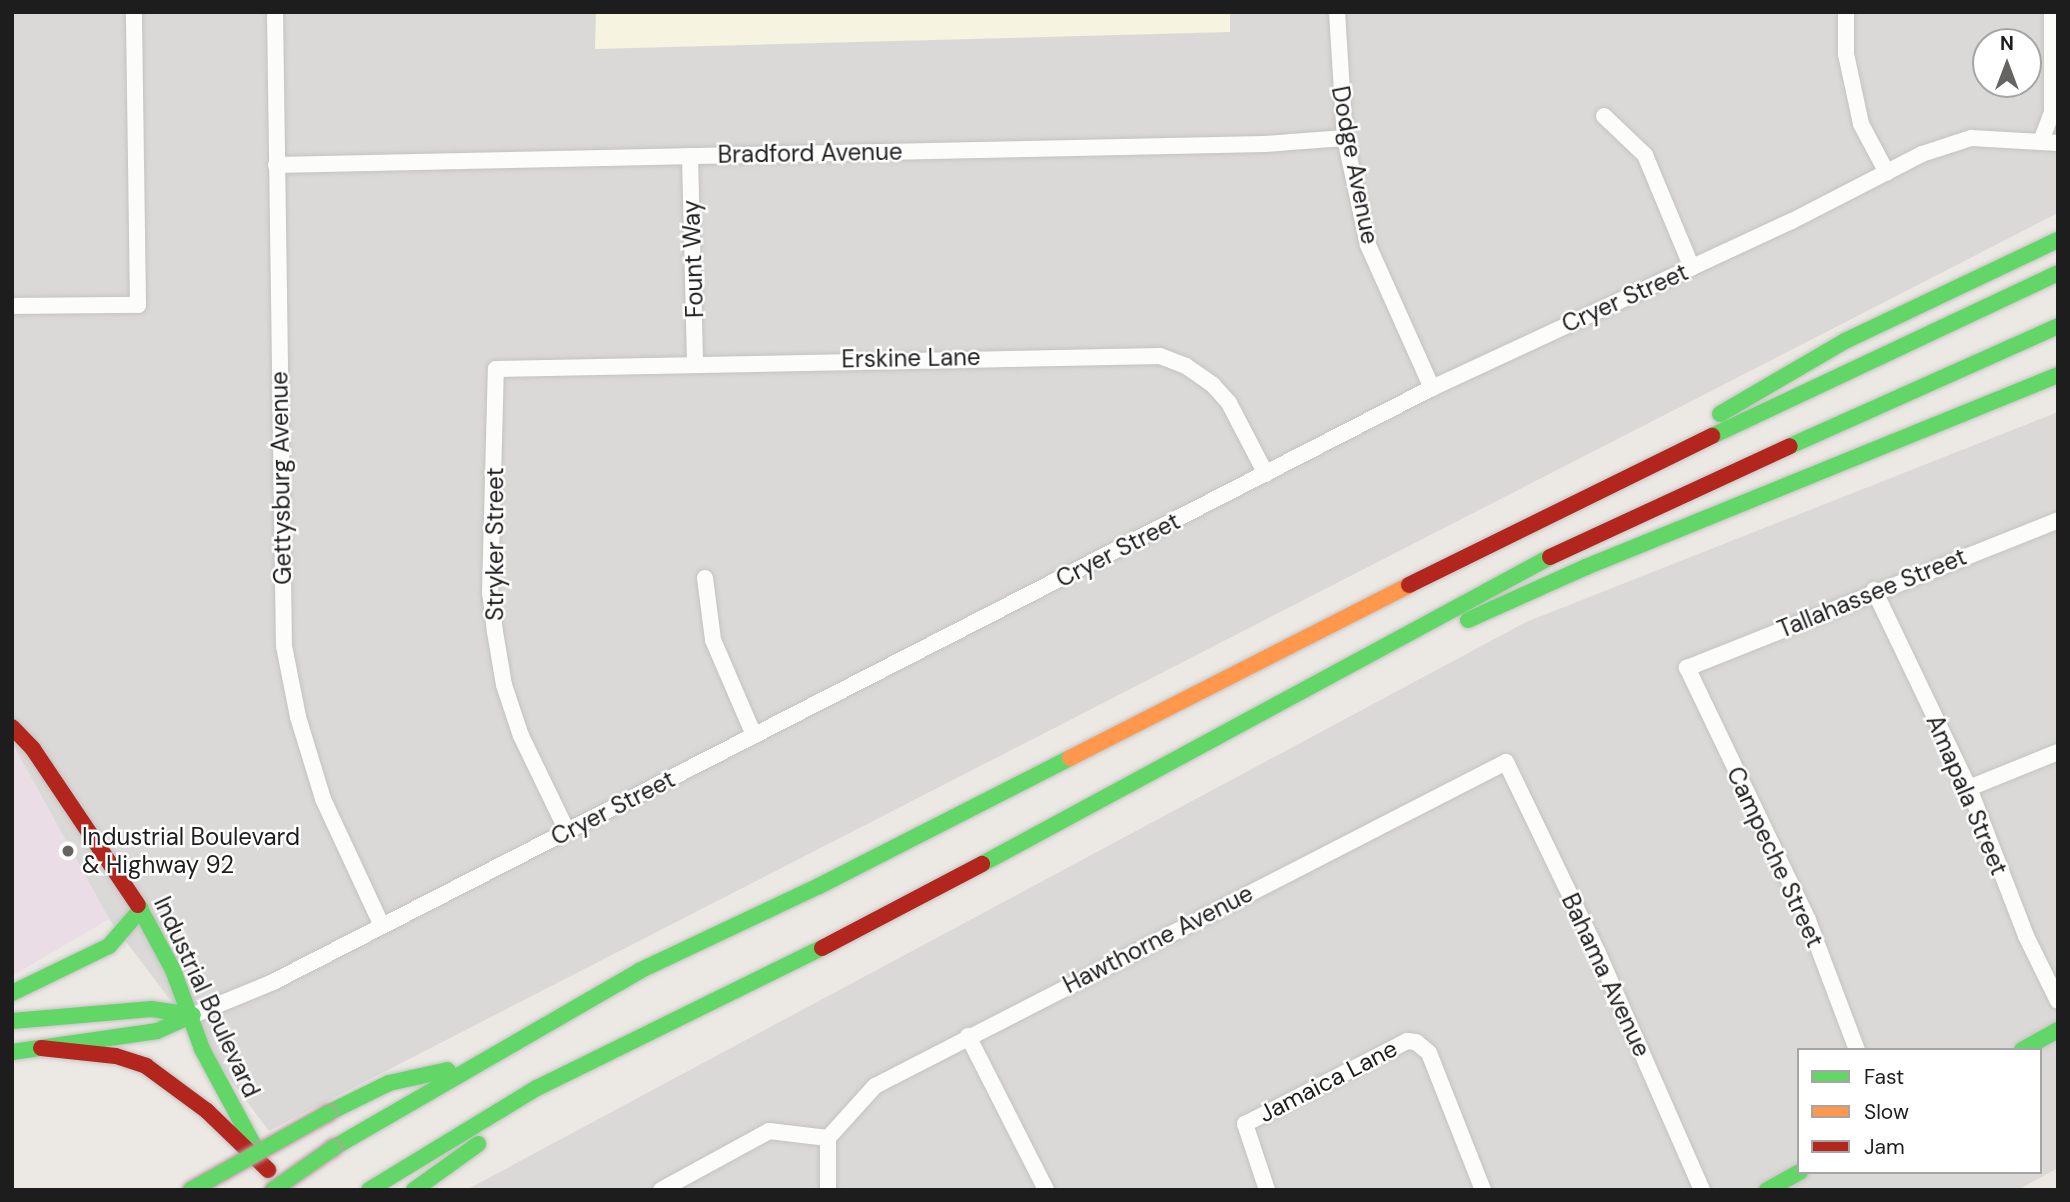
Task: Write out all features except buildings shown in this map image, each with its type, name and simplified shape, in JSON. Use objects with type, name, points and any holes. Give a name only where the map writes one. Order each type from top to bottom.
[{"type":"main road","points":[[1557,509],[1845,341],[2058,240]]},
{"type":"main road","points":[[275,1190],[333,1148],[468,1066],[639,971],[819,886],[1557,509],[2058,273]]},
{"type":"main road","points":[[369,1190],[537,1087],[863,928],[1579,541],[2058,326]]},
{"type":"main road","points":[[1261,713],[1586,567],[2058,375]]},
{"type":"main road","name":"Industrial Boulevard","points":[[12,727],[54,779],[141,909],[193,1014],[202,1049],[268,1170],[275,1190]]},
{"type":"main road","points":[[12,993],[109,946],[141,909]]},
{"type":"main road","points":[[12,1021],[151,1009],[193,1014]]},
{"type":"main road","points":[[12,1052],[157,1031],[193,1014]]},
{"type":"main road","points":[[2026,1048],[2058,1030]]},
{"type":"main road","points":[[41,1048],[116,1056],[146,1066],[207,1111],[268,1170]]},
{"type":"main road","points":[[414,1190],[604,1056]]},
{"type":"main road","points":[[191,1190],[328,1113],[389,1083],[468,1066]]},
{"type":"main road","points":[[1767,1190],[1797,1174]]},
{"type":"street","points":[[12,306],[138,305],[134,12]]},
{"type":"street","name":"Gettysburg Avenue","points":[[275,12],[284,646],[298,717],[323,799],[382,926]]},
{"type":"street","name":"Dodge Avenue","points":[[1337,12],[1345,138],[1368,245],[1432,388]]},
{"type":"street","points":[[1846,12],[1846,54],[1861,124],[1887,173]]},
{"type":"street","points":[[2050,142],[2052,12]]},
{"type":"street","points":[[1604,116],[1645,155],[1692,268]]},
{"type":"street","name":"Bradford Avenue","points":[[276,166],[1345,138]]},
{"type":"street","name":"Cryer Street","points":[[193,1014],[273,982],[1432,388],[1692,268],[1887,173],[1960,140],[2050,142]]},
{"type":"street","name":"Fount Way","points":[[690,156],[695,362]]},
{"type":"street","name":"Erskine Lane","points":[[496,369],[695,362],[1160,356],[1186,366],[1213,385],[1229,403],[1266,474]]},
{"type":"street","name":"Stryker Street","points":[[496,369],[491,593],[495,632],[504,685],[521,736],[568,831]]},
{"type":"street","name":"Tallahassee Street","points":[[1686,668],[1874,590],[2058,520]]},
{"type":"street","points":[[705,578],[713,640],[754,735]]},
{"type":"street","name":"Amapala Street","points":[[1874,590],[1969,788],[2026,936],[2058,1001]]},
{"type":"street","name":"Campeche Street","points":[[1686,668],[1808,919],[1856,1048]]},
{"type":"street","points":[[1969,788],[2058,752]]},
{"type":"street","name":"Hawthorne Avenue","points":[[828,1138],[875,1086],[1506,762]]},
{"type":"street","name":"Bahama Avenue","points":[[1506,762],[1598,953],[1702,1190]]},
{"type":"street","points":[[968,1036],[1046,1190]]},
{"type":"street","name":"Jamaica Lane","points":[[1267,1190],[1245,1124],[1397,1044],[1416,1042],[1429,1053],[1483,1190]]},
{"type":"street","points":[[661,1190],[769,1131],[828,1138],[828,1190]]},
{"type":"shaded area","points":[[12,12],[2058,12],[2058,213],[269,1131],[109,919],[12,743]]},
{"type":"shaded area","points":[[596,12],[1230,12],[1230,32],[595,49]]},
{"type":"shaded area","points":[[2058,412],[2058,1168],[2018,1190],[466,1190],[1526,622]]},
{"type":"shaded area","points":[[12,743],[109,919],[12,976]]},
{"type":"traffic: fast","points":[[1720,414],[1845,341],[2058,240]]},
{"type":"traffic: fast","points":[[1712,436],[2058,273]]},
{"type":"traffic: fast","points":[[1790,446],[2058,326]]},
{"type":"traffic: fast","points":[[1468,620],[1586,567],[2058,375]]},
{"type":"traffic: fast","points":[[982,864],[1550,557]]},
{"type":"traffic: fast","points":[[333,1148],[639,971],[819,886],[1070,758]]},
{"type":"traffic: fast","points":[[138,905],[173,970],[202,1049],[258,1153]]},
{"type":"traffic: fast","points":[[12,993],[109,946],[141,909]]},
{"type":"traffic: fast","points":[[369,1190],[537,1088],[822,948]]},
{"type":"traffic: fast","points":[[12,1021],[151,1009],[193,1015]]},
{"type":"traffic: fast","points":[[12,1052],[157,1031],[193,1015]]},
{"type":"traffic: fast","points":[[2026,1048],[2058,1030]]},
{"type":"traffic: fast","points":[[328,1113],[389,1083],[448,1070]]},
{"type":"traffic: fast","points":[[191,1190],[328,1113]]},
{"type":"traffic: fast","points":[[414,1190],[478,1144]]},
{"type":"traffic: fast","points":[[273,1190],[333,1148]]},
{"type":"traffic: fast","points":[[1767,1190],[1797,1174]]},
{"type":"traffic: slow","points":[[1070,758],[1409,585]]},
{"type":"traffic: jam","points":[[1409,585],[1712,436]]},
{"type":"traffic: jam","points":[[1550,557],[1790,446]]},
{"type":"traffic: jam","points":[[12,727],[33,749],[138,905]]},
{"type":"traffic: jam","points":[[822,948],[982,864]]},
{"type":"traffic: jam","points":[[41,1048],[116,1056],[146,1066],[207,1111],[268,1170]]},
{"type":"place","name":"Industrial Boulevard & Highway 92","points":[[68,851]]}]
